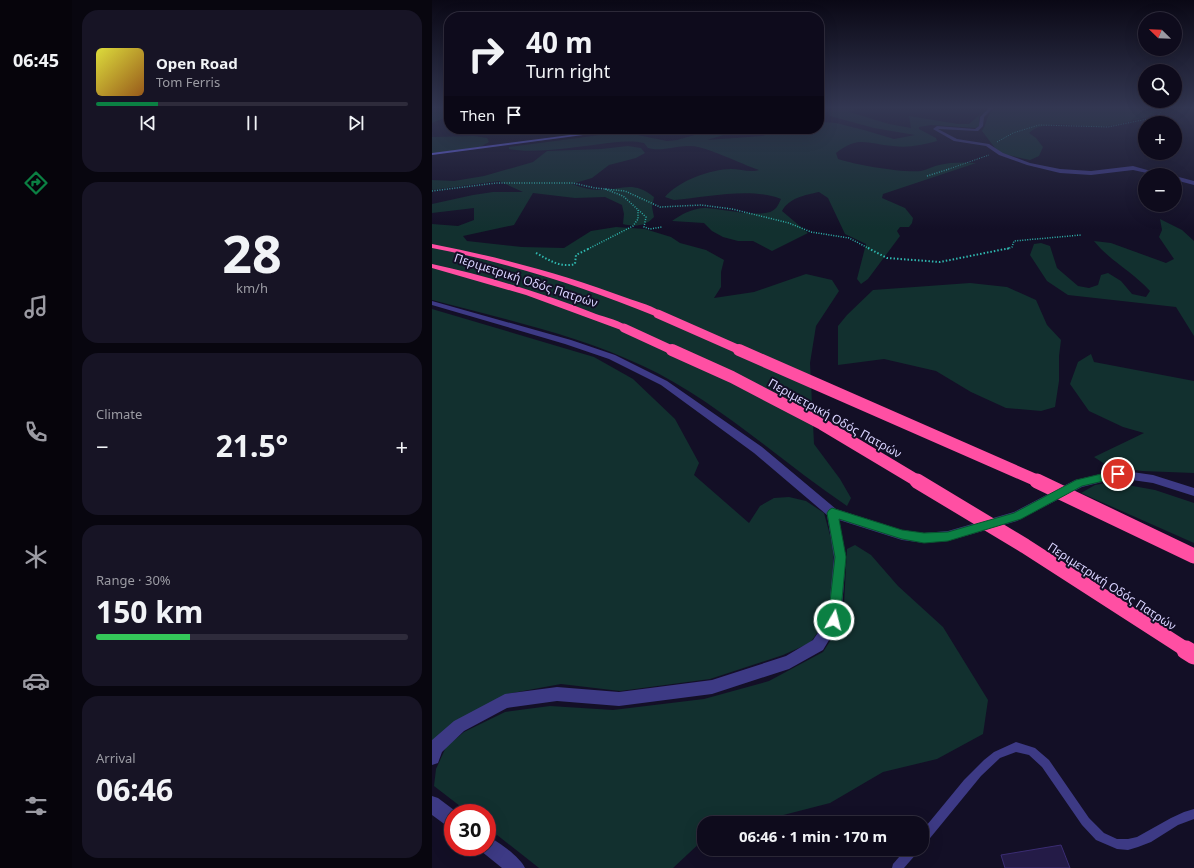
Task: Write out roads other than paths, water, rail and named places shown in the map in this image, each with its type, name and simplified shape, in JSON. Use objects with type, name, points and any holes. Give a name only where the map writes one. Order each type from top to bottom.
[{"type":"highway","name":"Περιμετρική Οδός Πατρών","points":[[432,246],[538,270],[613,295],[1044,484],[1194,556]]},
{"type":"highway","name":"Περιμετρική Οδός Πατρών","points":[[432,266],[473,276],[564,304],[624,328],[732,377],[829,428],[1025,546],[1194,655]]},
{"type":"street","points":[[432,154],[475,149]]},
{"type":"street","points":[[992,149],[1029,164],[1060,171],[1091,173],[1133,168],[1138,169]]},
{"type":"street","points":[[1182,180],[1194,183]]},
{"type":"street","points":[[432,303],[568,342],[612,357],[664,383],[758,450],[832,513],[902,535],[924,538],[948,536],[1017,516],[1079,483],[1098,477],[1118,474],[1153,479],[1194,492]]},
{"type":"street","points":[[432,757],[436,747],[459,726],[505,701],[556,694],[619,699],[712,688],[789,662],[818,644],[834,620],[840,557],[832,513]]},
{"type":"street","points":[[432,804],[444,813]]},
{"type":"street","points":[[496,852],[516,868]]},
{"type":"lane","points":[[929,831],[982,770],[998,755],[1016,748],[1024,748],[1033,751],[1043,760],[1081,819],[1092,831],[1104,840],[1116,844],[1131,845],[1142,841],[1176,820],[1194,814]]},
{"type":"lane","points":[[897,868],[907,856]]}]
